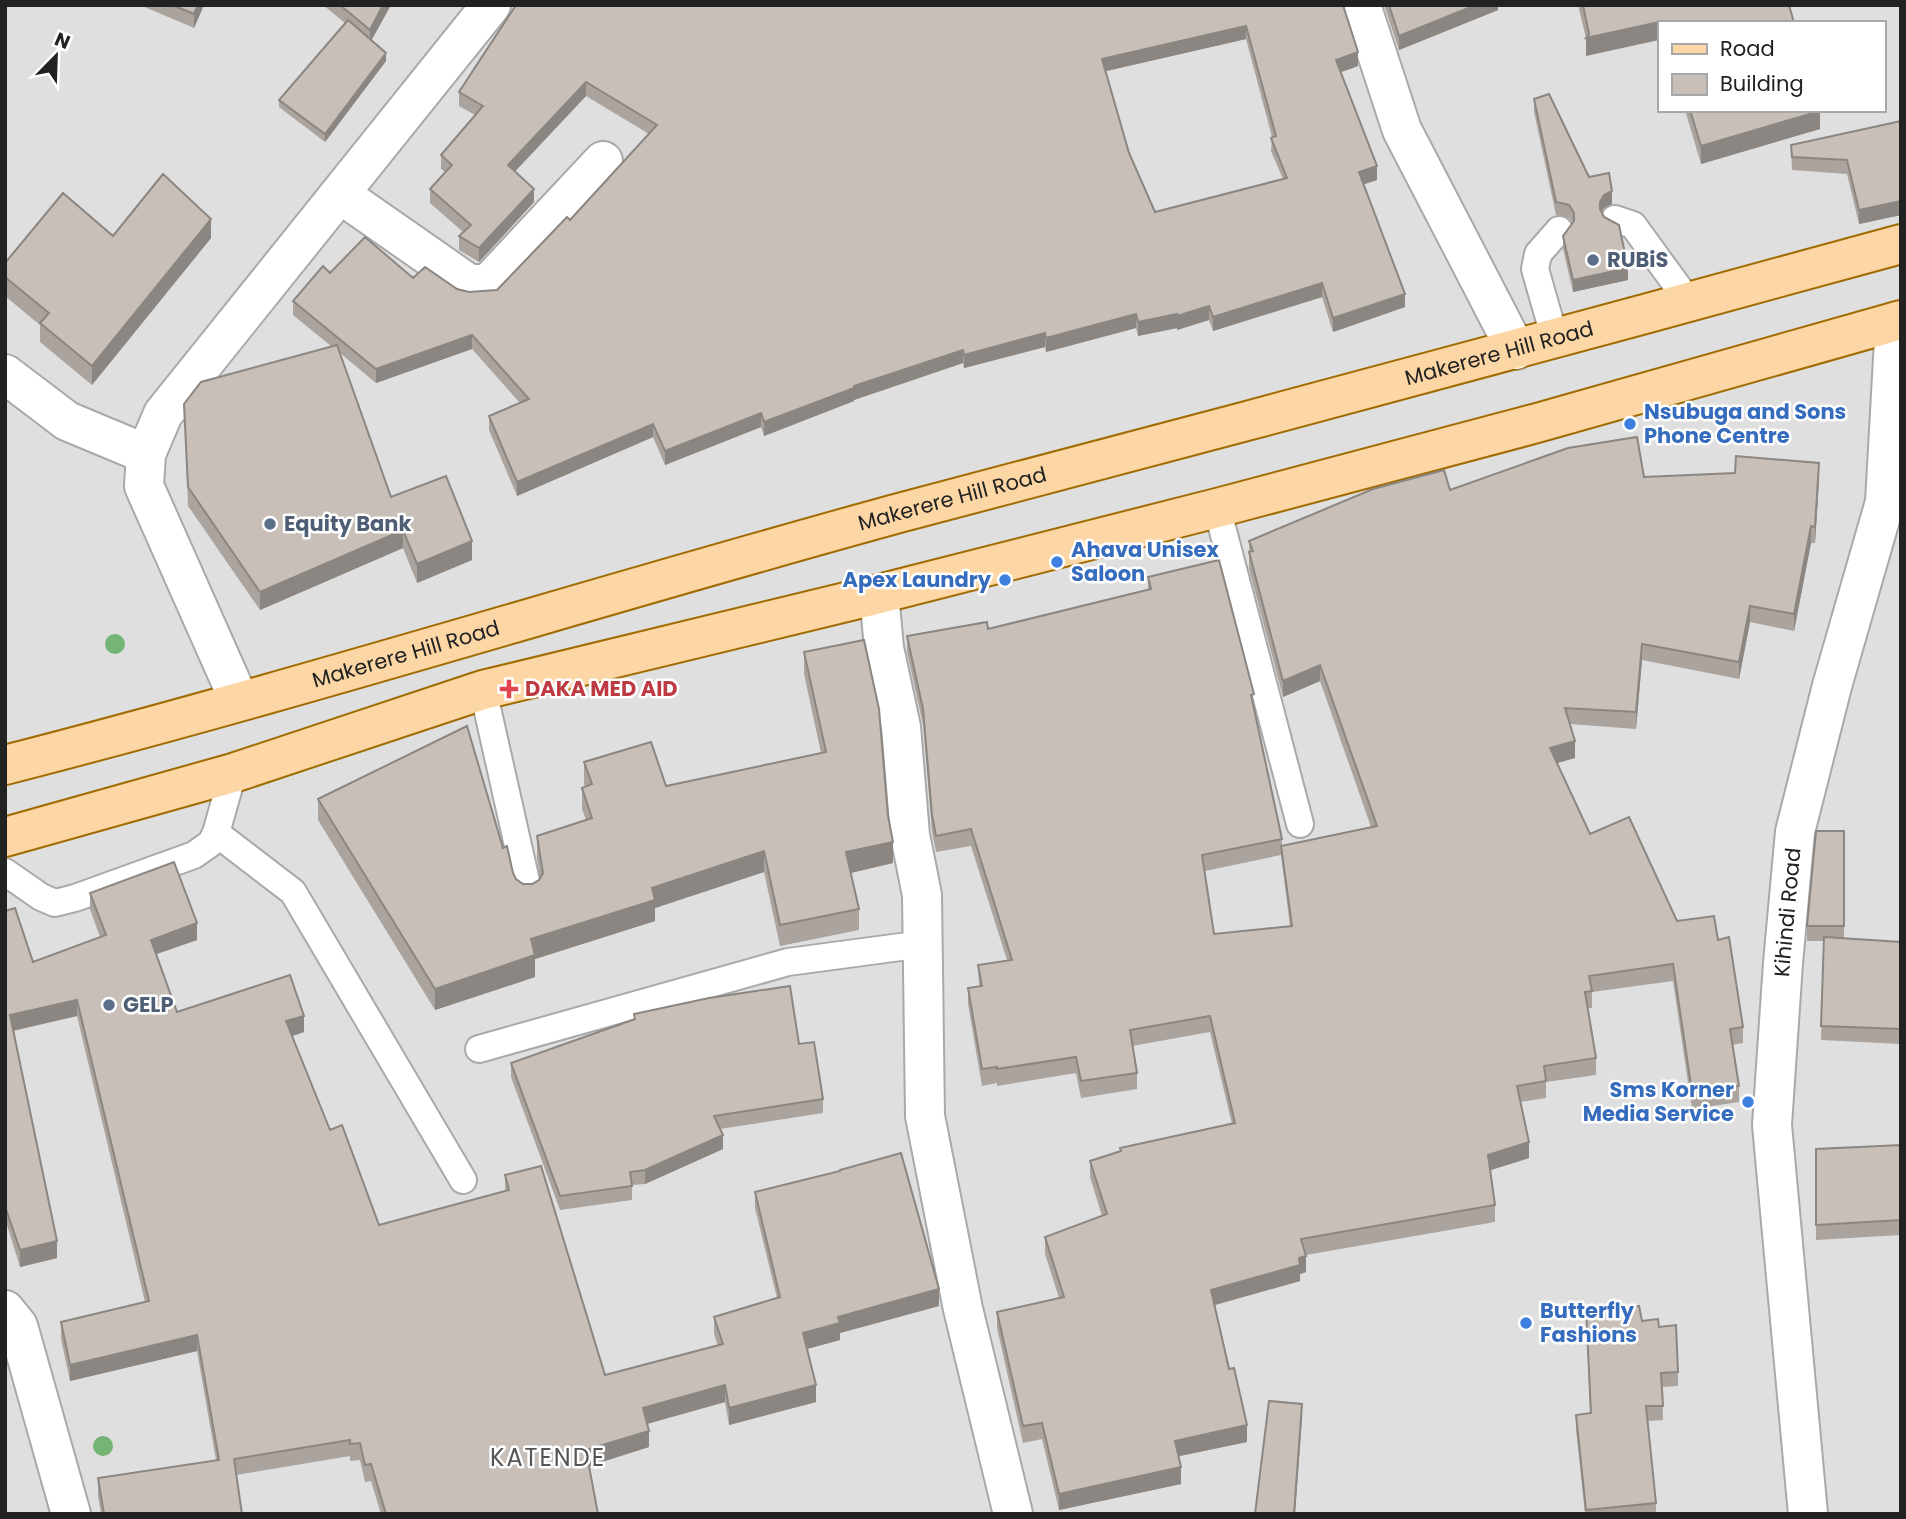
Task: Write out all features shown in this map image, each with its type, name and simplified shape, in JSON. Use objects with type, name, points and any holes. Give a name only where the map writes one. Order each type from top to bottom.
[{"type":"main road","name":"Makerere Hill Road","points":[[5,765],[315,682],[480,631],[900,513],[1901,244]]},
{"type":"main road","points":[[5,837],[233,773],[483,690],[1217,508],[1898,321]]},
{"type":"street","points":[[239,701],[144,486],[146,454],[163,414],[491,5]]},
{"type":"street","points":[[1361,5],[1402,130],[1516,349]]},
{"type":"street","points":[[340,194],[469,284],[488,284],[603,161]]},
{"type":"street","name":"Kihindi Road","points":[[1808,1514],[1772,1125],[1783,964],[1795,832],[1832,686],[1885,502],[1898,321]]},
{"type":"street","points":[[5,374],[67,421],[146,454]]},
{"type":"street","points":[[878,594],[884,648],[901,727],[910,835],[922,895],[925,1116],[964,1310],[1013,1514]]},
{"type":"street","points":[[5,1310],[18,1326],[71,1514]]},
{"type":"lane","points":[[1615,219],[1633,225],[1689,302]]},
{"type":"lane","points":[[1555,339],[1535,269],[1538,254],[1559,230]]},
{"type":"lane","points":[[1217,508],[1300,824]]},
{"type":"lane","points":[[483,690],[528,890]]},
{"type":"lane","points":[[5,872],[41,897],[55,903],[194,855],[211,843],[216,833],[233,773]]},
{"type":"lane","points":[[216,833],[293,892],[463,1180]]},
{"type":"lane","points":[[479,1049],[788,962],[923,944]]},
{"type":"shaded area","points":[[5,5],[1901,5],[1901,1514],[5,1514]]},
{"type":"building","points":[[172,5],[198,5],[194,14]]},
{"type":"building","points":[[340,5],[383,5],[370,30]]},
{"type":"building","points":[[516,5],[1343,5],[1358,52],[1336,60],[1377,166],[1359,172],[1405,294],[1333,318],[1322,283],[1213,317],[1209,306],[1177,316],[1138,322],[1136,314],[1046,338],[1045,333],[964,355],[963,350],[854,386],[764,422],[761,413],[665,451],[653,424],[517,482],[489,416],[529,399],[472,335],[376,369],[293,301],[323,266],[330,273],[365,237],[413,278],[425,267],[457,289],[469,292],[497,290],[567,217],[570,220],[657,125],[586,82],[508,165],[534,189],[479,248],[459,236],[471,225],[430,189],[452,165],[441,155],[483,106],[459,92]],"holes":[[[1246,26],[1276,136],[1271,138],[1287,178],[1155,212],[1129,153],[1102,59]]]},
{"type":"building","points":[[1389,5],[1476,5],[1399,36]]},
{"type":"building","points":[[1583,5],[1789,5],[1793,21],[1658,21],[1586,38],[1589,34]]},
{"type":"building","points":[[348,20],[386,53],[325,134],[279,100]]},
{"type":"building","points":[[1549,94],[1589,177],[1609,173],[1612,191],[1604,195],[1600,209],[1604,217],[1619,225],[1628,268],[1573,280],[1563,236],[1574,221],[1574,213],[1569,205],[1556,202],[1534,99]]},
{"type":"building","points":[[1691,112],[1817,112],[1701,146]]},
{"type":"building","points":[[1901,121],[1901,201],[1859,210],[1847,160],[1792,157],[1791,145]]},
{"type":"building","points":[[163,174],[211,219],[92,366],[40,323],[49,313],[5,277],[5,263],[63,193],[113,236]]},
{"type":"building","points":[[337,345],[391,497],[446,476],[472,541],[417,564],[403,530],[260,592],[188,487],[184,404],[201,382]]},
{"type":"building","points":[[1637,437],[1644,477],[1735,473],[1736,456],[1819,463],[1815,527],[1811,526],[1794,614],[1750,606],[1739,662],[1642,644],[1636,712],[1565,708],[1575,741],[1550,748],[1590,834],[1629,817],[1677,921],[1714,916],[1718,940],[1729,937],[1743,1027],[1730,1029],[1739,1086],[1692,1092],[1673,964],[1589,976],[1592,991],[1585,992],[1596,1058],[1544,1066],[1546,1081],[1517,1086],[1529,1142],[1488,1155],[1495,1205],[1301,1239],[1306,1256],[1299,1258],[1300,1265],[1211,1290],[1229,1369],[1234,1368],[1247,1425],[1175,1441],[1181,1467],[1059,1494],[1042,1423],[1023,1426],[997,1312],[1064,1297],[1045,1237],[1107,1214],[1090,1161],[1121,1151],[1120,1148],[1235,1123],[1210,1016],[1130,1030],[1137,1073],[1081,1081],[1076,1057],[982,1069],[968,988],[982,986],[978,965],[1012,960],[971,829],[936,836],[923,709],[907,636],[987,622],[988,629],[1151,589],[1148,577],[1219,560],[1254,694],[1251,695],[1282,839],[1202,855],[1214,934],[1292,926],[1281,846],[1377,826],[1320,665],[1283,681],[1249,552],[1253,551],[1249,541],[1373,489],[1444,470],[1450,490],[1568,448]]},
{"type":"building","points":[[864,640],[879,709],[888,816],[893,842],[846,852],[859,909],[780,925],[764,851],[652,888],[655,900],[531,939],[535,955],[435,989],[318,799],[467,726],[503,848],[507,846],[513,873],[523,884],[532,884],[539,880],[543,873],[537,836],[592,818],[582,788],[592,784],[584,762],[651,742],[666,786],[826,752],[804,652]]},
{"type":"building","points":[[1816,831],[1844,831],[1844,926],[1807,926]]},
{"type":"building","points":[[174,862],[197,923],[151,940],[177,1012],[290,975],[304,1016],[286,1021],[330,1130],[342,1125],[379,1225],[509,1190],[505,1175],[541,1166],[605,1375],[723,1344],[714,1317],[780,1297],[755,1192],[901,1153],[939,1289],[838,1317],[840,1323],[803,1333],[816,1385],[729,1408],[725,1385],[643,1408],[649,1431],[586,1450],[598,1514],[386,1514],[371,1464],[365,1465],[360,1443],[350,1444],[350,1440],[234,1459],[242,1514],[104,1514],[98,1478],[219,1460],[197,1335],[70,1365],[61,1322],[149,1301],[77,1000],[10,1015],[57,1241],[20,1250],[5,1206],[5,911],[15,908],[33,962],[106,935],[90,893]]},
{"type":"building","points":[[1824,937],[1901,942],[1901,1029],[1821,1026]]},
{"type":"building","points":[[790,986],[799,1044],[814,1042],[823,1099],[714,1116],[723,1135],[645,1170],[630,1172],[632,1186],[560,1196],[511,1063],[635,1019],[634,1014],[709,998]]},
{"type":"building","points":[[1901,1145],[1901,1220],[1816,1225],[1816,1149]]},
{"type":"building","points":[[1639,1306],[1642,1321],[1658,1319],[1659,1327],[1676,1325],[1678,1372],[1661,1373],[1663,1406],[1646,1406],[1656,1503],[1586,1510],[1576,1415],[1591,1413],[1586,1309]]},
{"type":"building","points":[[1269,1401],[1302,1404],[1294,1514],[1255,1514]]},
{"type":"place","name":"RUBiS","points":[[1593,260]]},
{"type":"place","name":"Nsubuga and Sons Phone Centre","points":[[1630,424]]},
{"type":"place","name":"Equity Bank","points":[[270,524]]},
{"type":"place","name":"Ahava Unisex Saloon","points":[[1057,562]]},
{"type":"place","name":"Apex Laundry","points":[[1005,580]]},
{"type":"place","name":"DAKA MED AID","points":[[509,689]]},
{"type":"place","name":"GELP","points":[[109,1005]]},
{"type":"place","name":"Sms Korner Media Service","points":[[1748,1102]]},
{"type":"place","name":"Butterfly Fashions","points":[[1526,1323]]},
{"type":"district","name":"KATENDE","points":[[548,1458]]}]
